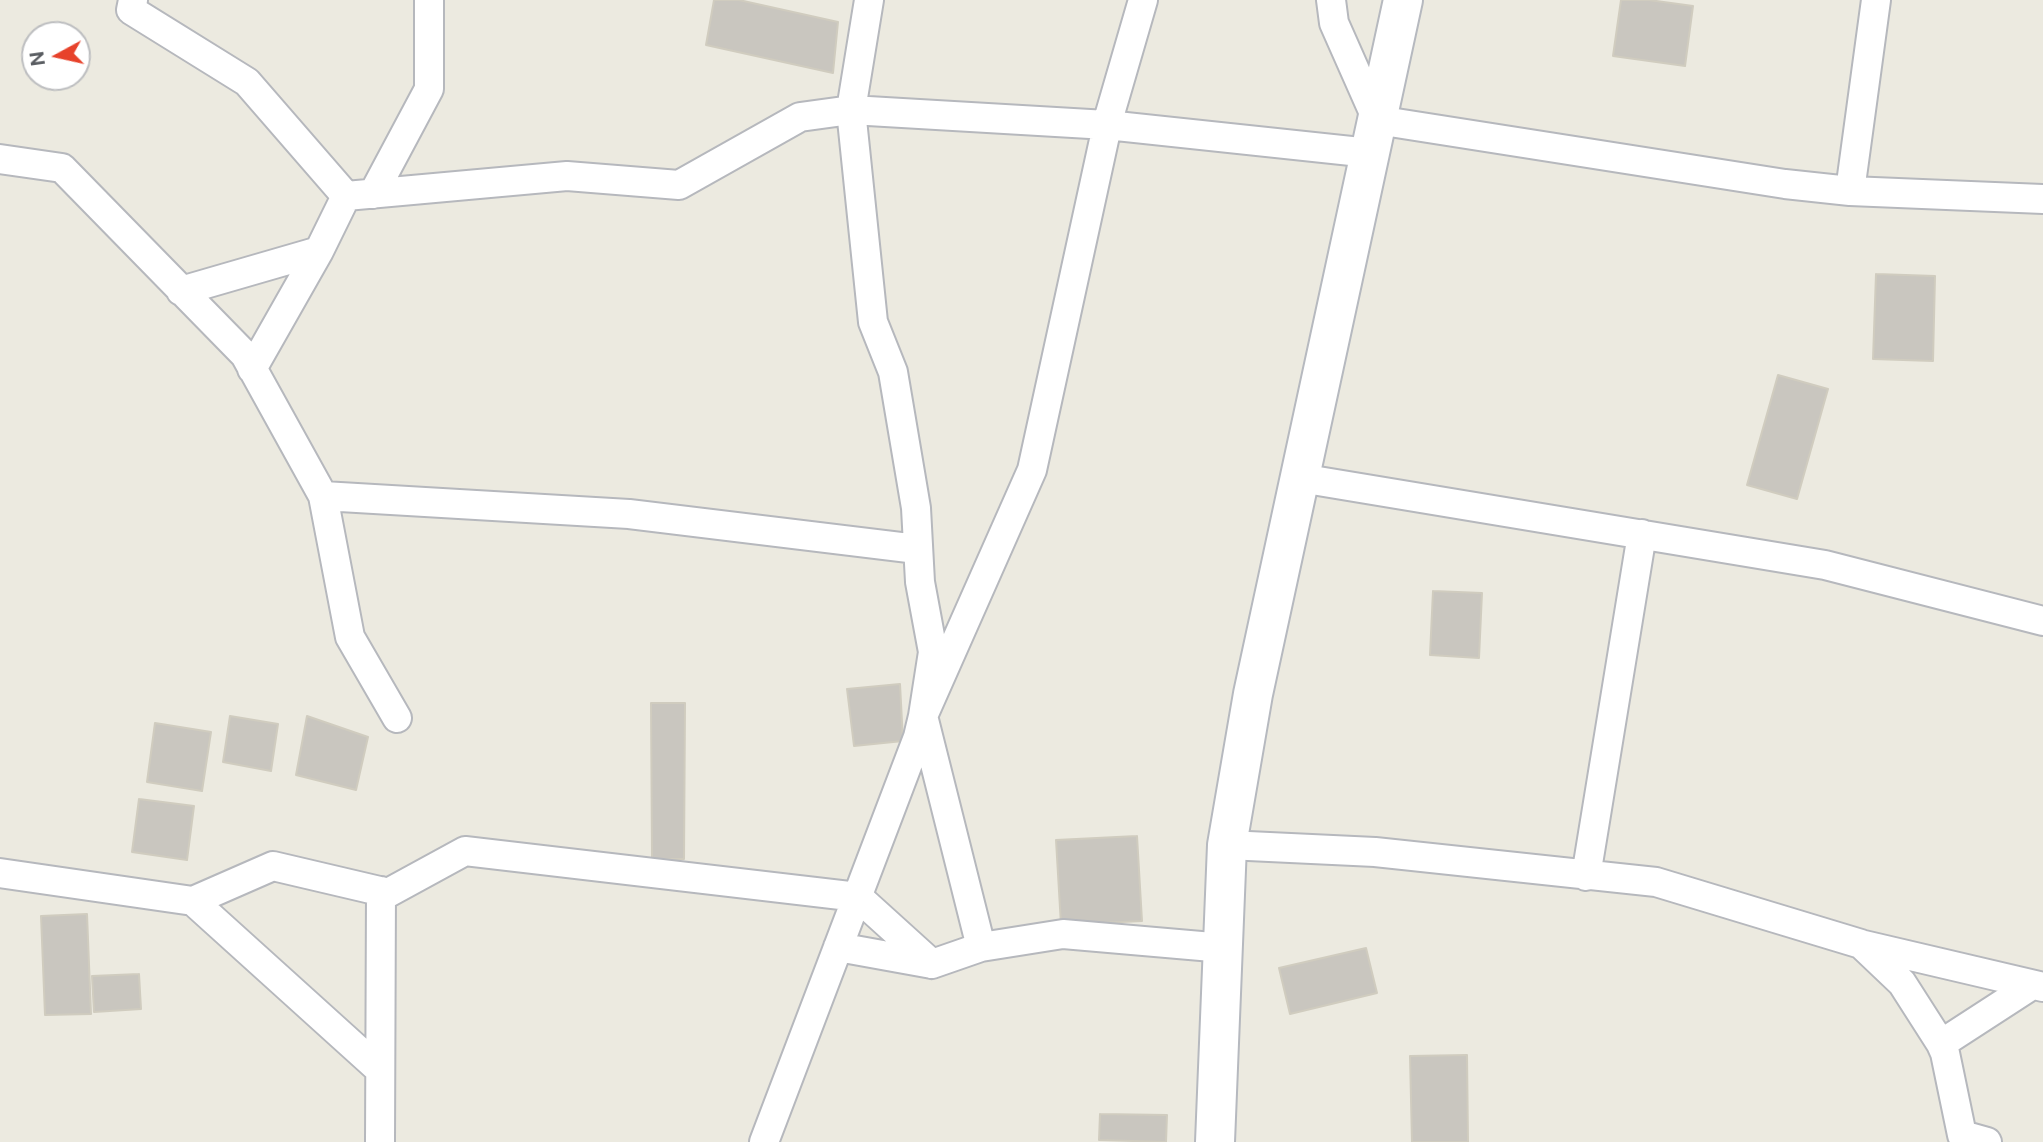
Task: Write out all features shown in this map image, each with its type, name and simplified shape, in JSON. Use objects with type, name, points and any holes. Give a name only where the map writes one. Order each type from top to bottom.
[{"type":"street","points":[[133,0],[131,10],[247,82],[360,195]]},
{"type":"street","points":[[253,369],[318,251],[360,195],[429,89],[429,0]]},
{"type":"street","points":[[764,1142],[918,737],[933,652],[917,549],[916,508],[900,404],[883,342],[873,322],[851,110],[869,0]]},
{"type":"street","points":[[981,947],[923,716],[1032,470],[1107,125],[1143,0]]},
{"type":"street","points":[[1331,0],[1334,23],[1374,136]]},
{"type":"street","points":[[1215,1142],[1227,845],[1253,694],[1403,0]]},
{"type":"street","points":[[1850,191],[1876,0]]},
{"type":"street","points":[[360,195],[567,176],[679,185],[800,117],[851,110],[1107,125],[1374,136],[1850,191],[2043,199]]},
{"type":"street","points":[[0,159],[62,168],[245,355],[323,496],[350,637],[397,718]]},
{"type":"street","points":[[181,291],[318,251]]},
{"type":"street","points":[[1300,478],[1825,565],[2043,621]]},
{"type":"street","points":[[323,496],[629,514],[917,549]]},
{"type":"street","points":[[1586,876],[1642,534]]},
{"type":"street","points":[[1227,845],[1375,852],[1656,882],[1861,944],[2038,986]]},
{"type":"street","points":[[0,873],[193,901],[273,866],[388,893],[465,851],[858,897],[932,964]]},
{"type":"street","points":[[380,1142],[381,891]]},
{"type":"street","points":[[193,901],[380,1070]]},
{"type":"street","points":[[838,947],[932,964],[981,947],[1063,934],[1224,948]]},
{"type":"street","points":[[1861,944],[1902,983],[1941,1044],[1967,1140]]},
{"type":"street","points":[[1941,1044],[2038,986]]},
{"type":"building","points":[[714,0],[739,0],[838,22],[833,73],[706,45]]},
{"type":"building","points":[[1621,0],[1649,0],[1693,6],[1685,66],[1613,56]]},
{"type":"building","points":[[1876,274],[1935,276],[1933,361],[1873,359]]},
{"type":"building","points":[[1778,375],[1828,389],[1797,499],[1747,485]]},
{"type":"building","points":[[1433,591],[1482,593],[1479,658],[1430,655]]},
{"type":"building","points":[[900,684],[903,741],[854,746],[847,689]]},
{"type":"building","points":[[651,703],[685,703],[684,859],[652,859]]},
{"type":"building","points":[[230,716],[278,724],[271,771],[223,762]]},
{"type":"building","points":[[307,716],[368,737],[356,790],[296,775]]},
{"type":"building","points":[[155,723],[211,732],[202,791],[147,782]]},
{"type":"building","points":[[139,799],[194,806],[187,860],[132,852]]},
{"type":"building","points":[[1137,836],[1142,921],[1061,925],[1056,840]]},
{"type":"building","points":[[87,914],[91,1014],[45,1015],[41,916]]},
{"type":"building","points":[[1366,948],[1377,993],[1290,1014],[1279,968]]},
{"type":"building","points":[[139,974],[141,1009],[94,1012],[92,976]]},
{"type":"building","points":[[1467,1055],[1468,1142],[1412,1142],[1410,1056]]},
{"type":"building","points":[[1100,1114],[1167,1115],[1166,1142],[1099,1140]]}]
